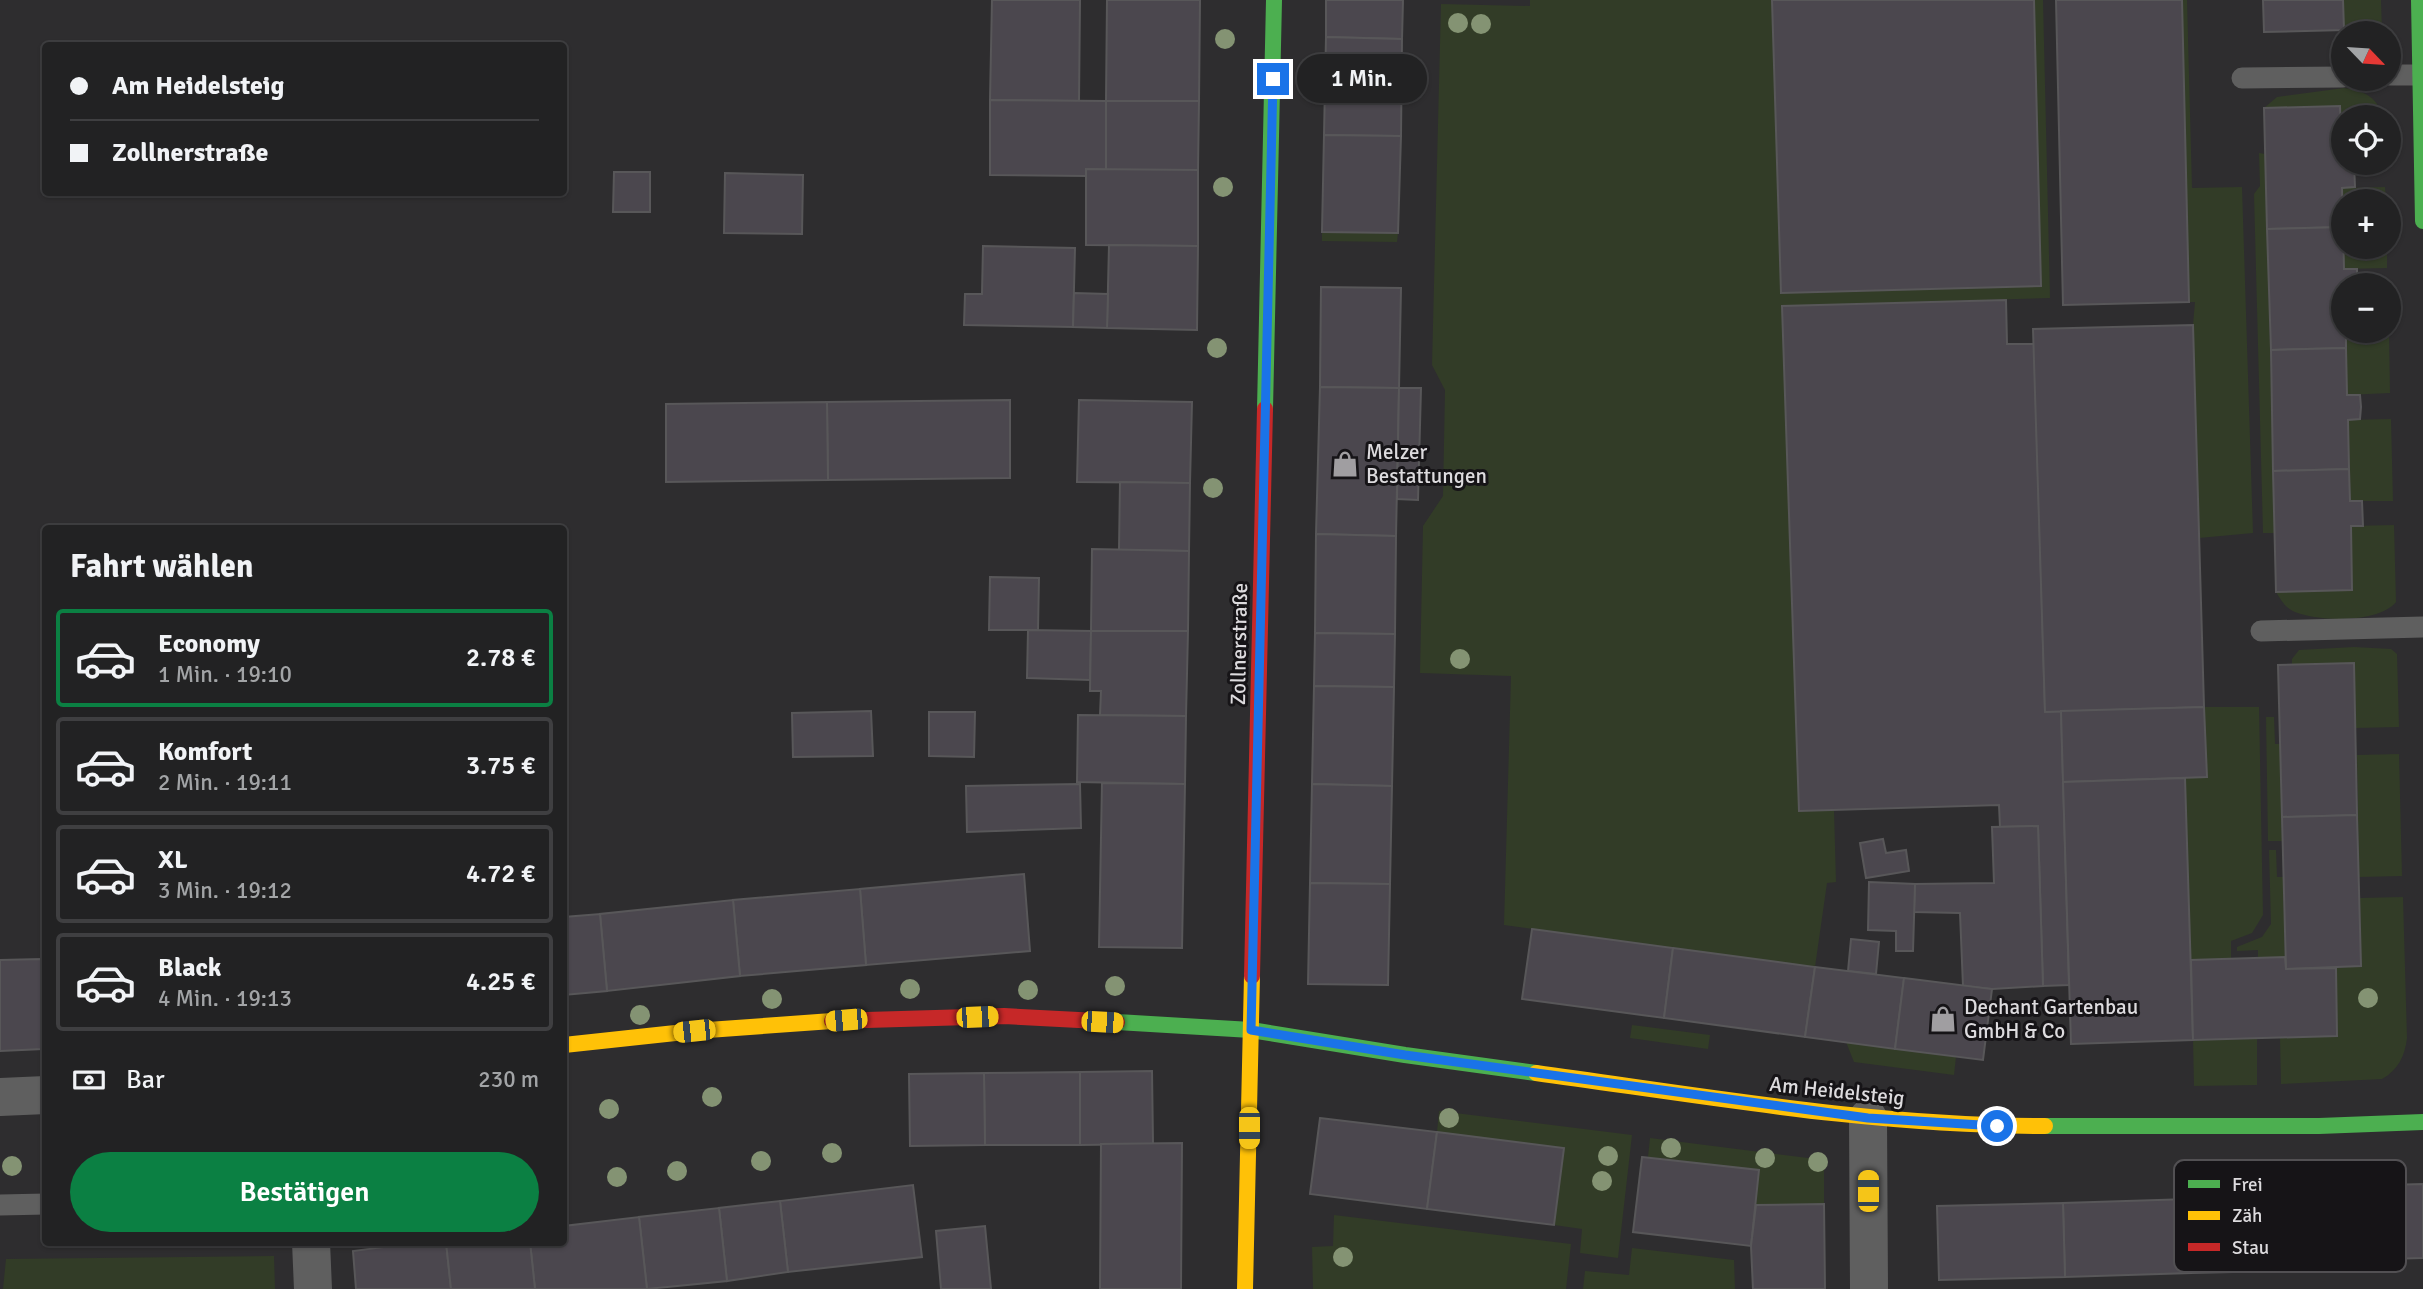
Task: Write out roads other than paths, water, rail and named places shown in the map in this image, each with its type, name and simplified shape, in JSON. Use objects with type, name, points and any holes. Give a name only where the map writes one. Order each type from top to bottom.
[{"type":"street","name":"Zollnerstraße","points":[[1245,1289],[1274,0]]},
{"type":"street","points":[[2419,0],[2423,221]]},
{"type":"street","name":"Am Heidelsteig","points":[[567,1045],[694,1031],[846,1020],[1004,1016],[1251,1030],[1405,1055],[1868,1118],[1997,1126],[2319,1126],[2423,1122]]},
{"type":"street","points":[[0,1097],[42,1095]]},
{"type":"street","points":[[1868,1118],[1869,1289]]},
{"type":"street","points":[[311,1246],[313,1289]]},
{"type":"lane","points":[[2401,75],[2421,75]]},
{"type":"lane","points":[[2242,78],[2331,77]]},
{"type":"lane","points":[[2261,631],[2423,626]]},
{"type":"lane","points":[[0,1205],[42,1204]]},
{"type":"place","name":"Melzer Bestattungen","points":[[1345,464]]},
{"type":"place","name":"Dechant Gartenbau GmbH & Co","points":[[1943,1019]]}]
